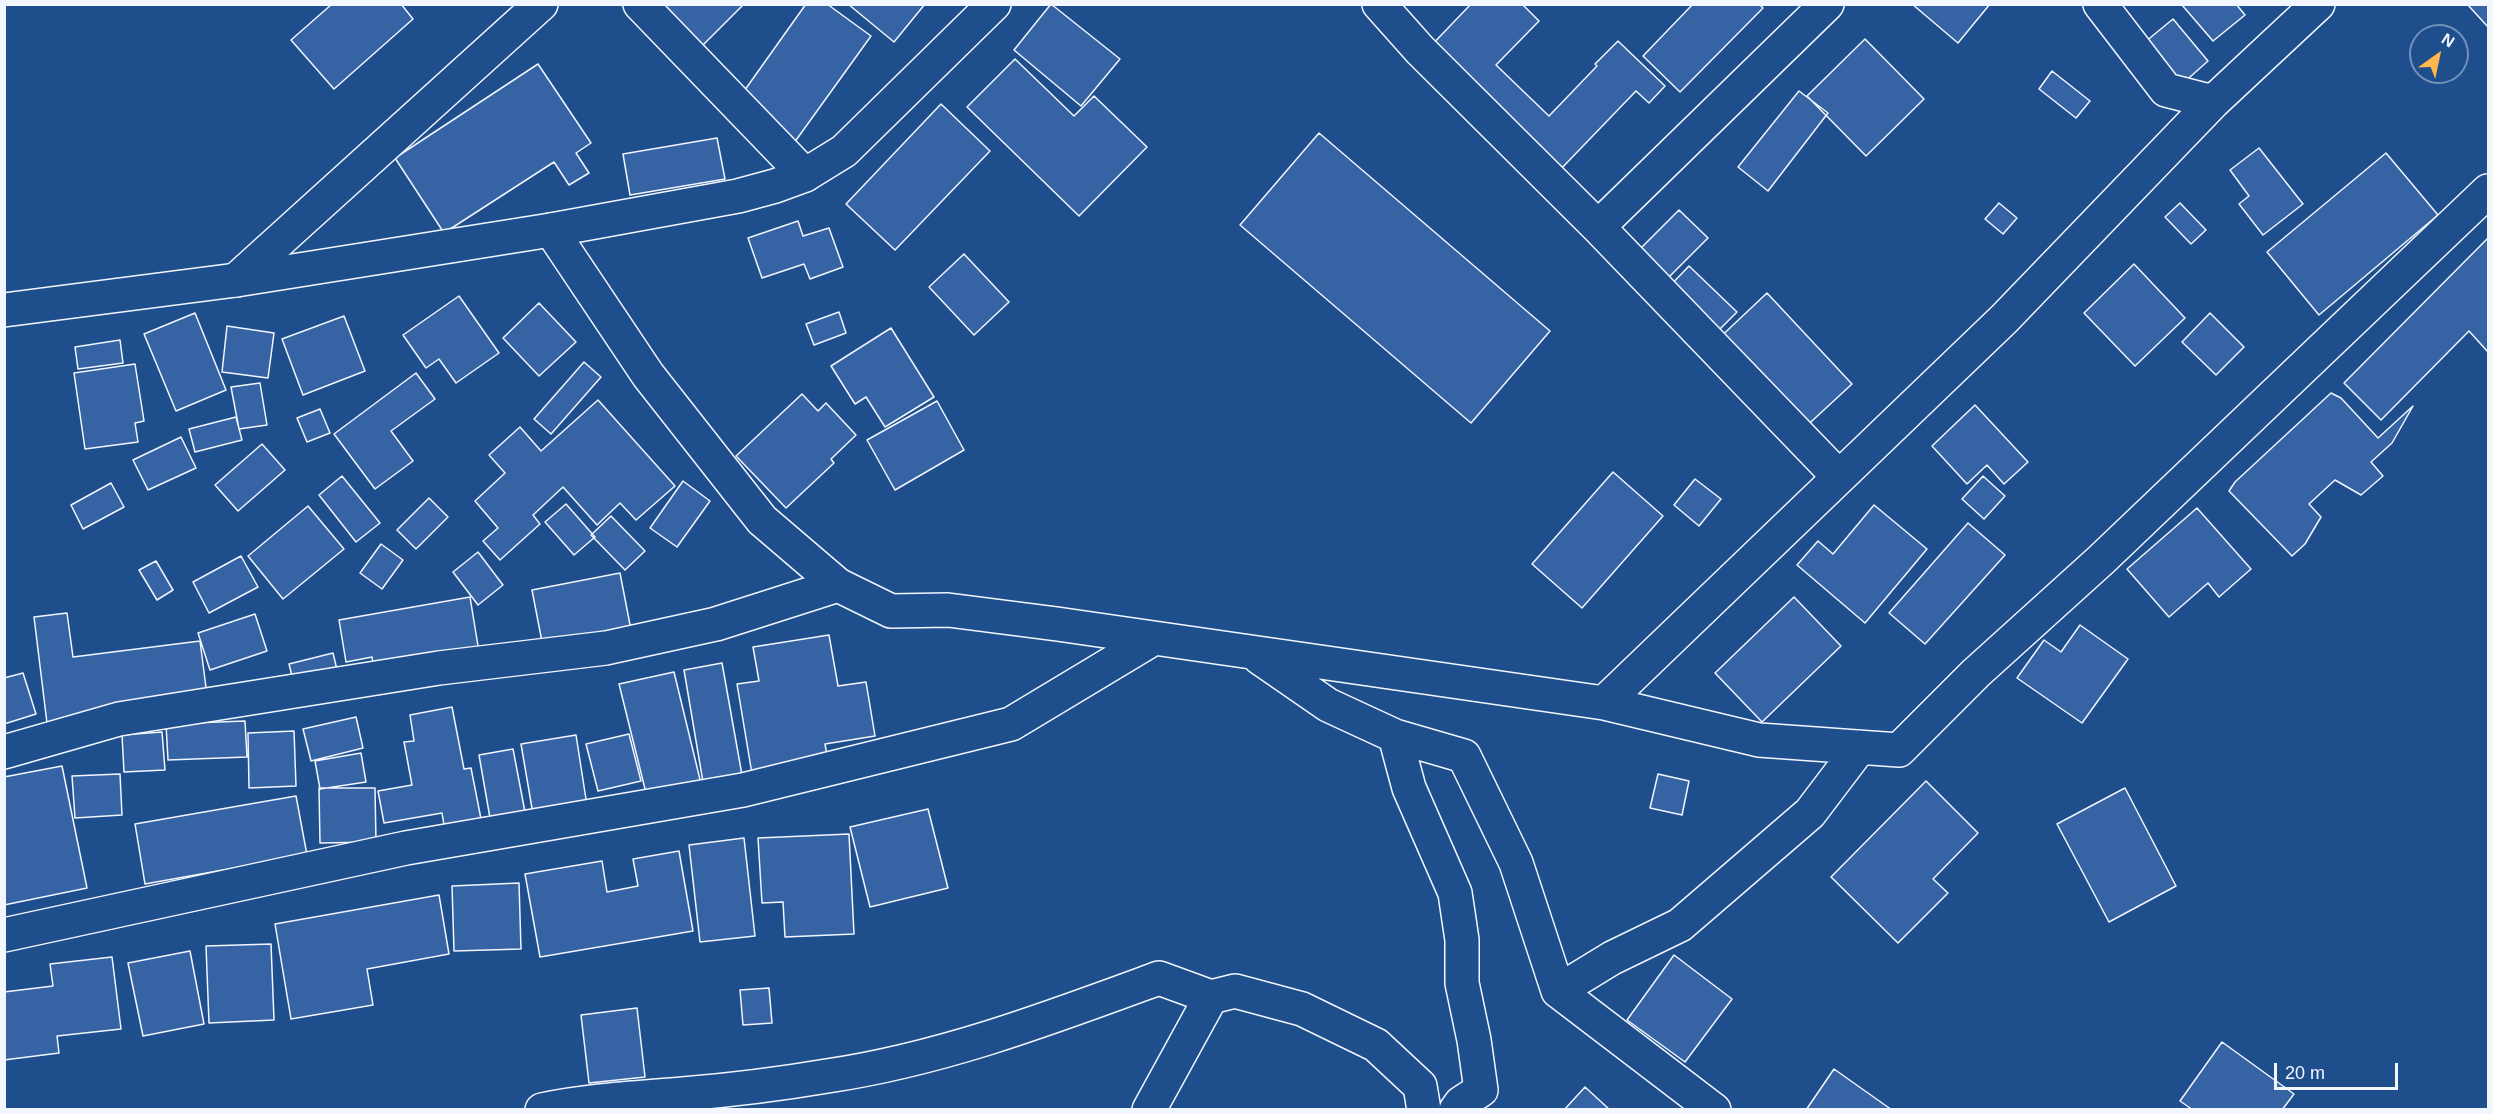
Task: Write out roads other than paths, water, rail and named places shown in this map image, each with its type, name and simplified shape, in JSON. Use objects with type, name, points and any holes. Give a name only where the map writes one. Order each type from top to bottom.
[{"type":"street","points":[[236,280],[541,4]]},
{"type":"street","points":[[640,4],[805,175]]},
{"type":"street","points":[[4,310],[236,280],[551,230],[738,196],[805,175],[844,151],[994,4]]},
{"type":"street","points":[[1379,4],[1420,50],[1598,227],[1839,476]]},
{"type":"street","points":[[1598,227],[1827,4]]},
{"type":"street","points":[[2100,4],[2166,90],[2213,102]]},
{"type":"street","points":[[1604,703],[2004,319],[2213,102],[2318,4]]},
{"type":"street","points":[[551,230],[648,375],[762,520],[838,585],[891,611],[948,610],[1604,703],[1759,740],[1899,750],[1976,673],[2101,560],[2488,191]]},
{"type":"street","points":[[4,752],[119,719],[428,670],[606,648],[716,624],[838,585]]},
{"type":"street","points":[[4,935],[406,848],[743,790],[1011,724],[1154,638]]},
{"type":"street","points":[[1254,654],[1328,705],[1395,736],[1464,756],[1516,863],[1558,992],[1714,1110]]},
{"type":"street","points":[[1395,736],[1409,788],[1455,893],[1462,940],[1462,983],[1474,1040],[1481,1090],[1461,1107]]},
{"type":"street","points":[[1558,992],[1612,958],[1680,925],[1810,813],[1860,747]]},
{"type":"street","points":[[542,1110],[574,1103],[686,1094],[828,1076],[919,1059],[1035,1023],[1158,978],[1211,997],[1235,991],[1302,1009],[1376,1046],[1420,1086],[1424,1110]]},
{"type":"street","points":[[1149,1110],[1211,997]]}]
